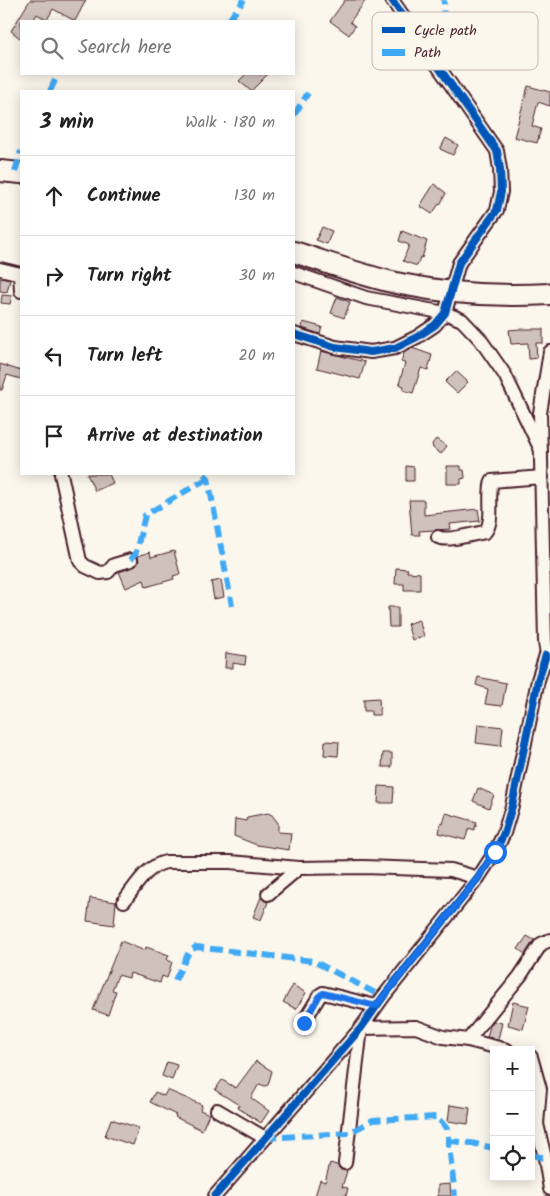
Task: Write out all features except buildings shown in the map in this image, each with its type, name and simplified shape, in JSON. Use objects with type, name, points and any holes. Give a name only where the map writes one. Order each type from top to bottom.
[{"type":"main road","points":[[0,172],[20,173]]},
{"type":"main road","points":[[295,252],[399,284],[452,292],[490,295],[550,294]]},
{"type":"street","points":[[392,0],[400,12]]},
{"type":"street","points":[[295,334],[335,347],[370,352],[394,348],[417,337],[435,325],[445,313],[459,263],[497,210],[501,192],[497,151],[440,70]]},
{"type":"street","points":[[0,269],[20,274]]},
{"type":"street","points":[[295,274],[366,298],[445,313],[462,320],[480,339],[505,375],[541,450]]},
{"type":"street","points":[[215,1196],[361,1028],[376,1006],[478,878],[501,839],[512,806],[538,680],[546,655],[547,598],[540,413],[550,352]]},
{"type":"street","points":[[61,475],[80,561],[100,573],[104,573],[114,565],[130,560]]},
{"type":"street","points":[[438,537],[448,539],[485,532],[488,528],[490,486],[492,481],[497,479],[542,477]]},
{"type":"street","points":[[546,655],[550,668]]},
{"type":"street","points":[[124,901],[150,868],[166,862],[230,862],[299,868],[364,867],[452,870],[478,878]]},
{"type":"street","points":[[268,894],[299,868]]},
{"type":"street","points":[[468,1040],[520,976],[541,944],[550,940]]},
{"type":"street","points":[[304,1023],[323,993],[376,1006]]},
{"type":"street","points":[[361,1028],[416,1027],[442,1036],[491,1046]]},
{"type":"street","points":[[345,1163],[361,1028]]},
{"type":"street","points":[[535,1071],[540,1089],[537,1124],[550,1189]]},
{"type":"street","points":[[217,1110],[265,1138]]},
{"type":"marked path","points":[[229,20],[244,0]]},
{"type":"marked path","points":[[443,12],[444,0]]},
{"type":"marked path","points":[[50,90],[58,75]]},
{"type":"marked path","points":[[295,113],[308,93]]},
{"type":"marked path","points":[[15,172],[20,154]]},
{"type":"marked path","points":[[205,475],[208,478],[232,606]]},
{"type":"marked path","points":[[131,560],[136,552],[145,515],[208,478]]},
{"type":"marked path","points":[[175,980],[189,952],[196,947],[313,961],[383,997]]},
{"type":"marked path","points":[[265,1138],[349,1133],[373,1120],[437,1117],[447,1129],[455,1196]]},
{"type":"marked path","points":[[449,1141],[490,1147]]},
{"type":"marked path","points":[[535,1156],[545,1158]]},
{"type":"cycle path","points":[[392,0],[400,12]]},
{"type":"cycle path","points":[[295,334],[335,347],[371,352],[395,348],[417,337],[435,325],[445,313],[459,263],[497,210],[501,192],[497,151],[441,70]]},
{"type":"cycle path","points":[[215,1196],[361,1028],[383,997],[478,878],[495,852],[504,833],[512,806],[538,680],[546,655]]},
{"type":"route","points":[[304,1023],[323,993],[376,1006],[478,878],[495,852]]}]
